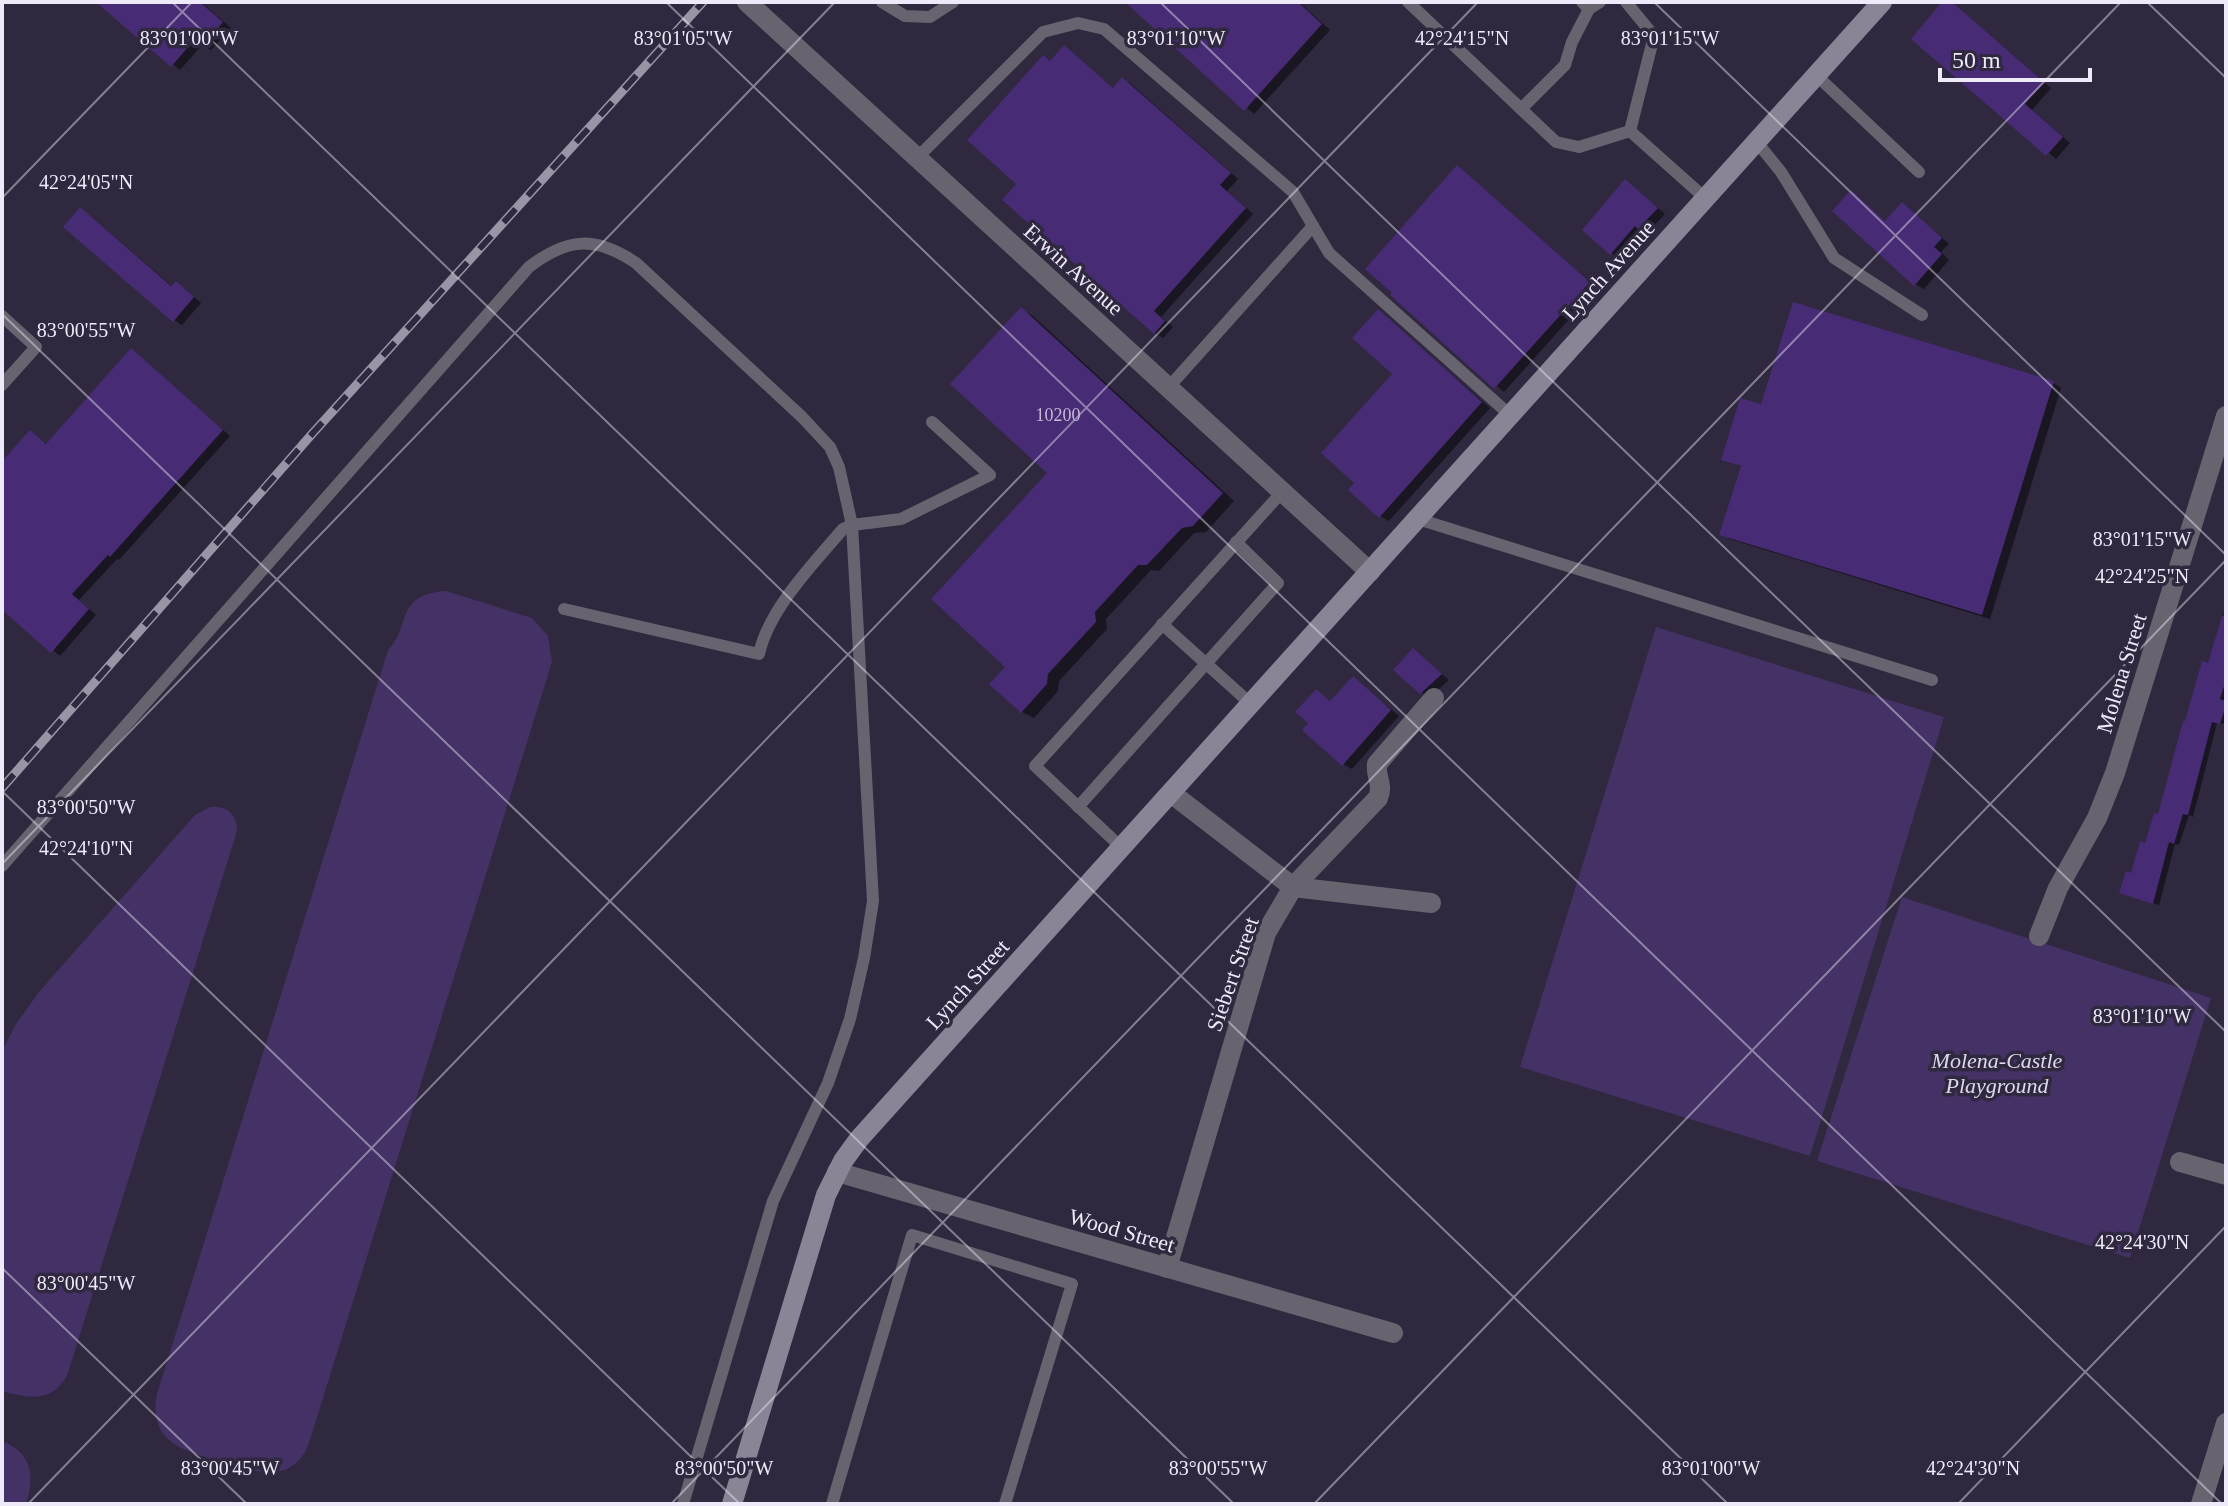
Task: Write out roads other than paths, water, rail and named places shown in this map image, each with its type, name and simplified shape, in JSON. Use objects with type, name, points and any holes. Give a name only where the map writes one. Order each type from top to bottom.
[{"type":"street","name":"Erwin Avenue","points":[[747,2],[1370,572]]},
{"type":"street","name":"Lynch Avenue","points":[[1370,572],[1882,2]]},
{"type":"street","name":"Molena Street","points":[[2039,936],[2058,888],[2097,818],[2115,773],[2226,416]]},
{"type":"street","name":"Lynch Street","points":[[732,1504],[826,1195],[859,1139],[1370,572]]},
{"type":"street","name":"Siebert Street","points":[[1167,1268],[1266,933],[1293,887],[1378,798],[1381,786],[1377,764],[1434,698]]},
{"type":"street","points":[[1171,793],[1293,887],[1431,903]]},
{"type":"street","points":[[2180,1162],[2226,1175]]},
{"type":"street","name":"Wood Street","points":[[837,1172],[1393,1333]]},
{"type":"street","points":[[2201,1504],[2226,1423]]},
{"type":"lane","points":[[882,2],[905,16],[930,17],[953,2]]},
{"type":"lane","points":[[1408,2],[1556,142],[1579,147],[1630,131]]},
{"type":"lane","points":[[1626,2],[1654,36],[1630,131]]},
{"type":"lane","points":[[1521,109],[1565,65],[1590,4]]},
{"type":"lane","points":[[917,158],[1043,32],[1078,23],[1104,29],[1293,192],[1329,253],[1510,415]]},
{"type":"lane","points":[[1816,75],[1919,172]]},
{"type":"lane","points":[[1630,131],[1705,198]]},
{"type":"lane","points":[[1756,141],[1781,172],[1834,258],[1922,315]]},
{"type":"lane","points":[[1168,388],[1313,226]]},
{"type":"lane","points":[[2,866],[529,267],[542,257],[586,242],[615,249],[636,263],[802,417],[830,447],[839,467],[852,525],[873,901],[850,1019],[828,1083],[773,1201],[683,1504]]},
{"type":"lane","points":[[2,316],[36,347],[2,385]]},
{"type":"lane","points":[[564,609],[759,654],[771,624],[799,581],[843,529],[852,525],[901,519],[990,475],[932,422]]},
{"type":"lane","points":[[1122,848],[1035,766],[1282,492]]},
{"type":"lane","points":[[1418,519],[1932,680]]},
{"type":"lane","points":[[1078,807],[1278,583],[1236,542]]},
{"type":"lane","points":[[1162,624],[1251,704]]},
{"type":"lane","points":[[832,1504],[912,1235],[1072,1284],[1005,1504]]},
{"type":"railway","points":[[2,788],[312,434],[703,2]]},
{"type":"park label","name":"Molena-Castle Playground","points":[[1997,1072]]}]
